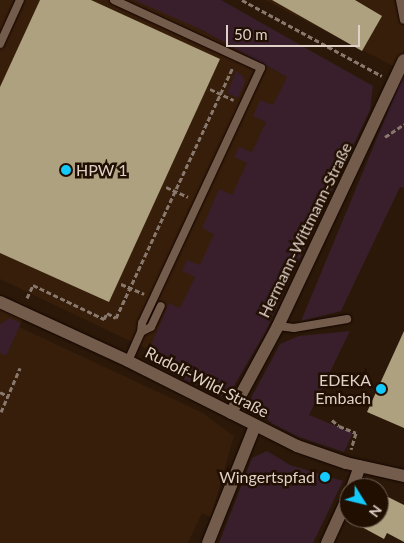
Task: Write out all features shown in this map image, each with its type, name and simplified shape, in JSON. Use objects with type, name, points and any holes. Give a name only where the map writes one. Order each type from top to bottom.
[{"type":"street","name":"Hermann-Wittmann-Straße","points":[[231,413],[278,326],[404,60]]},
{"type":"street","name":"Rudolf-Wild-Straße","points":[[0,302],[128,361],[297,446],[346,463],[404,476]]},
{"type":"street","points":[[208,543],[255,426]]},
{"type":"street","points":[[356,478],[360,466]]},
{"type":"street","points":[[327,543],[339,517]]},
{"type":"lane","points":[[0,44],[20,0]]},
{"type":"lane","points":[[114,0],[261,68],[142,323],[142,332],[128,361]]},
{"type":"lane","points":[[400,0],[404,20]]},
{"type":"lane","points":[[142,332],[151,327],[161,306]]},
{"type":"lane","points":[[278,326],[294,328],[347,319]]},
{"type":"path","points":[[242,0],[394,83]]},
{"type":"path","points":[[21,312],[33,285],[104,319],[107,313],[116,318],[238,57]]},
{"type":"path","points":[[210,89],[244,105]]},
{"type":"path","points":[[166,187],[175,192]]},
{"type":"path","points":[[121,284],[153,299]]},
{"type":"path","points":[[1,412],[20,368]]},
{"type":"path","points":[[0,392],[8,396]]},
{"type":"path","points":[[332,420],[339,426],[356,433],[346,463]]},
{"type":"shaded area","points":[[0,0],[146,0],[351,112],[222,385],[0,279]]},
{"type":"shaded area","points":[[134,0],[221,0],[373,86],[370,110],[265,333],[231,391],[220,397],[157,366],[149,350],[169,303],[180,308],[195,277],[182,271],[187,260],[200,265],[214,234],[202,228],[219,189],[232,195],[247,163],[234,157],[239,147],[252,152],[266,122],[253,116],[260,100],[273,105],[287,77],[200,29]]},
{"type":"shaded area","points":[[265,0],[404,0],[404,51],[397,68]]},
{"type":"shaded area","points":[[236,71],[243,76],[245,82],[238,98],[227,93]]},
{"type":"shaded area","points":[[404,73],[404,188],[400,187],[341,311],[301,321]]},
{"type":"shaded area","points":[[0,302],[26,314],[19,327],[201,412],[234,436],[211,517],[202,513],[188,543],[0,543]]},
{"type":"shaded area","points":[[10,318],[21,323],[6,356],[0,353],[0,324]]},
{"type":"shaded area","points":[[350,331],[309,415],[353,433],[344,452],[299,437],[273,424],[255,410],[251,398],[280,344],[299,336]]},
{"type":"shaded area","points":[[267,451],[290,465],[339,480],[339,489],[313,543],[219,543],[252,458]]},
{"type":"building","name":"HPW 1","points":[[40,0],[91,0],[220,59],[109,302],[0,253],[0,87]]},
{"type":"building","points":[[272,0],[355,0],[382,16],[362,51]]},
{"type":"building","points":[[404,331],[404,428],[367,412]]},
{"type":"building","points":[[389,498],[404,505],[404,542],[387,533],[384,539],[364,528],[389,528]]},
{"type":"place","name":"HPW 1","points":[[66,170]]},
{"type":"place","name":"EDEKA Embach","points":[[381,389]]},
{"type":"place","name":"Wingertspfad","points":[[325,477]]}]
